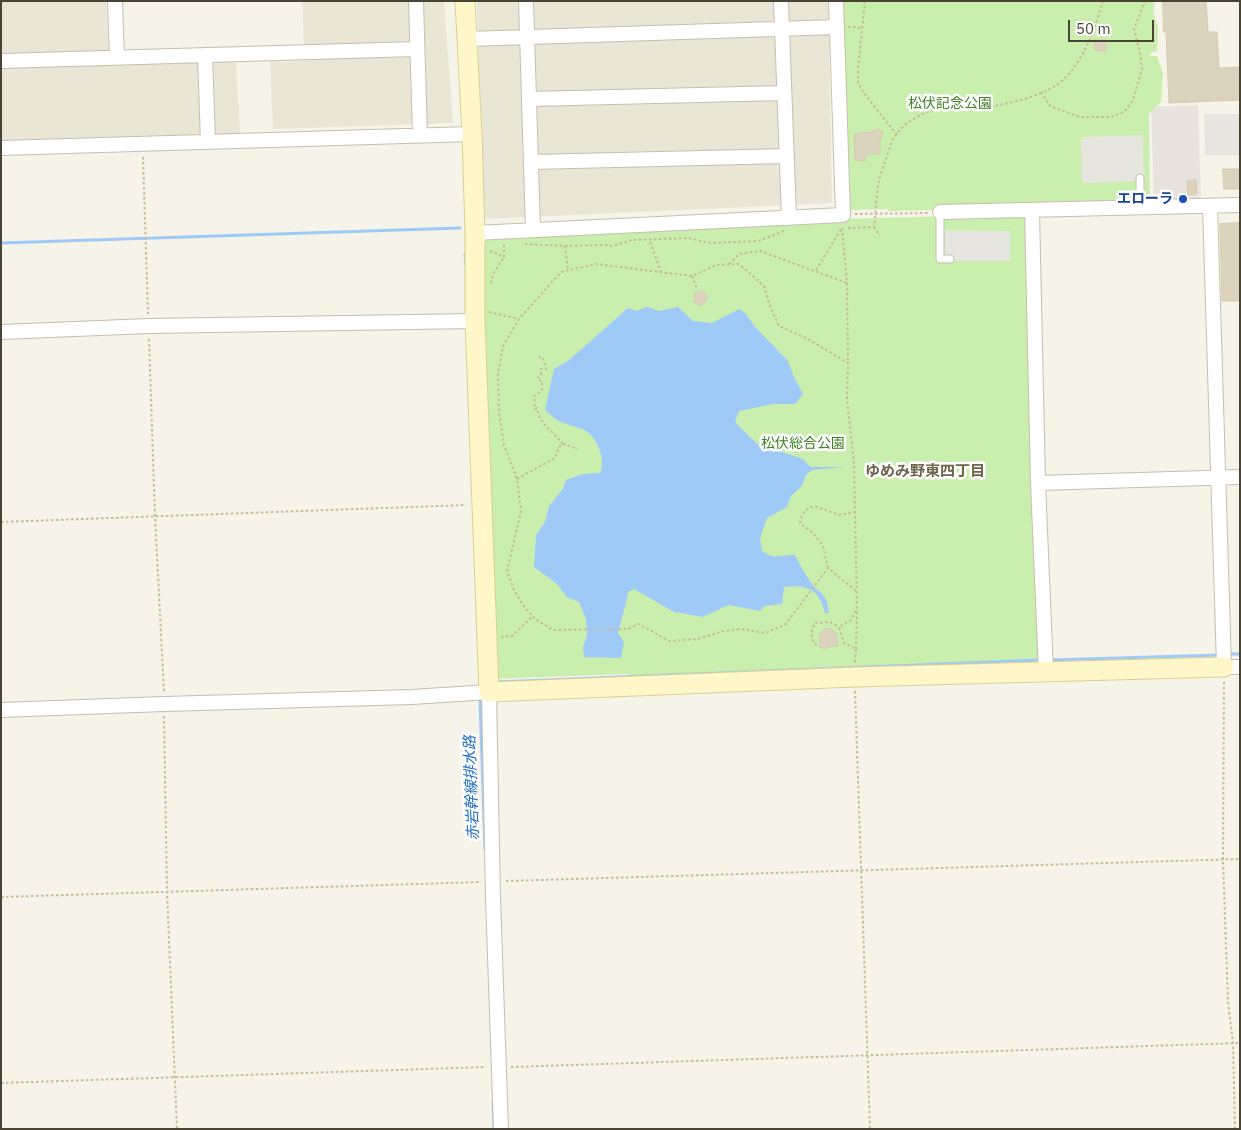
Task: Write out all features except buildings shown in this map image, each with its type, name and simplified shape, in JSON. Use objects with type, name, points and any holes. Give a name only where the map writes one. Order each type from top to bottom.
[{"type":"street","points":[[115,1],[117,58]]},
{"type":"street","points":[[416,1],[420,135]]},
{"type":"street","points":[[465,1],[475,238],[471,318],[489,692],[501,1129]]},
{"type":"street","points":[[526,1],[533,230]]},
{"type":"street","points":[[781,1],[789,223]]},
{"type":"street","points":[[475,238],[504,231],[842,221],[836,1]]},
{"type":"street","points":[[467,40],[837,27]]},
{"type":"street","points":[[1,61],[417,49]]},
{"type":"street","points":[[205,55],[208,142]]},
{"type":"street","points":[[529,99],[784,93]]},
{"type":"street","points":[[1,148],[472,134]]},
{"type":"street","points":[[532,162],[787,156]]},
{"type":"street","points":[[940,212],[1140,208],[1171,204],[1240,205]]},
{"type":"street","points":[[1,710],[412,697],[489,692],[855,677],[1232,667],[1218,478],[1210,206]]},
{"type":"street","points":[[1032,210],[1038,483],[1046,671]]},
{"type":"street","points":[[1,332],[149,326],[471,318]]},
{"type":"street","points":[[1038,483],[1240,477]]},
{"type":"lane","points":[[1140,178],[1140,208]]},
{"type":"lane","points":[[940,212],[940,259],[950,259]]},
{"type":"path","points":[[865,1],[858,83],[897,134]]},
{"type":"path","points":[[874,228],[878,186],[883,166],[893,139],[909,122],[926,112],[947,108],[977,108],[1004,105],[1058,84],[1072,69],[1085,49],[1104,1]]},
{"type":"path","points":[[1041,92],[1050,106],[1080,117],[1111,117],[1124,112],[1133,100],[1142,69],[1134,29],[1145,1]]},
{"type":"path","points":[[142,144],[155,517],[164,704],[167,892],[177,1129]]},
{"type":"path","points":[[834,227],[842,221],[876,214],[940,212]]},
{"type":"path","points":[[842,221],[874,228],[880,236]]},
{"type":"path","points":[[815,271],[842,221]]},
{"type":"path","points":[[842,221],[846,283],[847,399],[854,464],[857,608],[855,677],[870,1129]]},
{"type":"path","points":[[524,244],[612,246],[632,240],[688,238],[710,243],[758,241],[789,223]]},
{"type":"path","points":[[491,284],[493,274],[504,256],[504,231]]},
{"type":"path","points":[[475,238],[482,243],[486,250],[504,256]]},
{"type":"path","points":[[650,240],[661,272]]},
{"type":"path","points":[[565,246],[568,270]]},
{"type":"path","points":[[729,264],[739,254],[760,251],[846,283]]},
{"type":"path","points":[[828,568],[785,625],[765,633],[741,629],[724,631],[698,640],[669,641],[639,624],[628,629],[554,630],[534,616],[524,605],[514,590],[508,571],[521,511],[517,479],[504,445],[499,412],[498,373],[503,346],[519,319],[561,272],[596,264],[692,276],[716,265],[739,264],[764,286],[779,326],[808,339],[848,363]]},
{"type":"path","points":[[692,276],[697,289]]},
{"type":"path","points":[[471,318],[519,319]]},
{"type":"path","points":[[540,356],[546,369],[541,369],[541,375],[538,377],[538,380],[542,382],[542,390],[534,396],[534,409],[537,408],[538,415],[544,424],[563,444],[578,449]]},
{"type":"path","points":[[517,479],[555,458],[559,447],[563,444]]},
{"type":"path","points":[[1,522],[470,505]]},
{"type":"path","points":[[855,512],[839,515],[814,506],[807,508],[802,513],[800,523],[814,533],[823,546],[828,568],[856,591]]},
{"type":"path","points":[[839,627],[851,620],[857,608]]},
{"type":"path","points":[[486,640],[512,636],[534,616]]},
{"type":"path","points":[[817,645],[814,643],[811,633],[816,624],[830,622],[839,627],[844,643],[856,649]]},
{"type":"path","points":[[1232,667],[1223,860],[1228,1002],[1233,1043],[1235,1129]]},
{"type":"path","points":[[1,897],[1240,859]]},
{"type":"path","points":[[1,1083],[1240,1043]]},
{"type":"shaded area","points":[[1,1],[106,1],[109,50],[1,54]]},
{"type":"shaded area","points":[[302,1],[444,1],[453,123],[273,129],[270,62],[305,61]]},
{"type":"shaded area","points":[[477,1],[828,1],[832,203],[483,219]]},
{"type":"shaded area","points":[[236,62],[240,135],[2,140],[1,67]]},
{"type":"shaded area","points":[[1198,105],[1201,200],[1154,202],[1151,107]]},
{"type":"shaded area","points":[[1204,114],[1240,114],[1240,155],[1205,155]]},
{"type":"shaded area","points":[[1143,135],[1144,181],[1082,183],[1081,137]]},
{"type":"shaded area","points":[[945,230],[1010,231],[1010,261],[945,261]]},
{"type":"green space","name":"松伏記念公園","points":[[840,1],[1155,1],[1153,13],[1158,27],[1157,51],[1150,53],[1150,56],[1157,56],[1163,73],[1161,102],[1149,114],[1150,202],[1136,205],[888,211],[888,209],[848,210]]},
{"type":"green space","name":"松伏総合公園","points":[[1028,214],[1040,660],[955,663],[866,670],[866,666],[815,668],[815,672],[631,679],[628,674],[488,679],[477,236],[843,219]]},
{"type":"water","points":[[647,307],[659,311],[678,307],[693,321],[712,323],[739,309],[745,313],[756,328],[788,361],[803,394],[795,404],[773,404],[739,411],[735,422],[757,444],[803,459],[810,467],[845,467],[812,470],[806,475],[802,486],[791,496],[787,507],[767,518],[760,538],[762,551],[771,556],[795,555],[809,580],[824,597],[829,613],[825,613],[820,599],[811,590],[792,586],[784,587],[782,604],[764,606],[760,611],[729,605],[702,617],[674,612],[634,589],[628,592],[618,633],[624,642],[621,658],[584,657],[583,647],[587,636],[586,619],[579,602],[567,597],[556,583],[534,567],[536,535],[545,522],[549,506],[563,489],[566,480],[583,474],[600,473],[602,462],[600,450],[590,434],[583,429],[557,420],[545,410],[554,369],[568,361],[628,308],[637,311]]},
{"type":"waterway","points":[[1,243],[460,228]]},
{"type":"waterway","points":[[465,254],[466,266]]},
{"type":"waterway","points":[[1228,654],[1240,654]]},
{"type":"waterway","points":[[1050,660],[1219,655]]},
{"type":"waterway","points":[[496,682],[1041,660]]},
{"type":"waterway","name":"赤岩幹線排水路","points":[[480,700],[485,849]]},
{"type":"waterway","name":"赤岩幹線排水路","points":[[493,1103],[494,1129]]},
{"type":"place","name":"エローラ","points":[[1183,199]]},
{"type":"district","name":"ゆめみ野東四丁目","points":[[925,472]]}]
